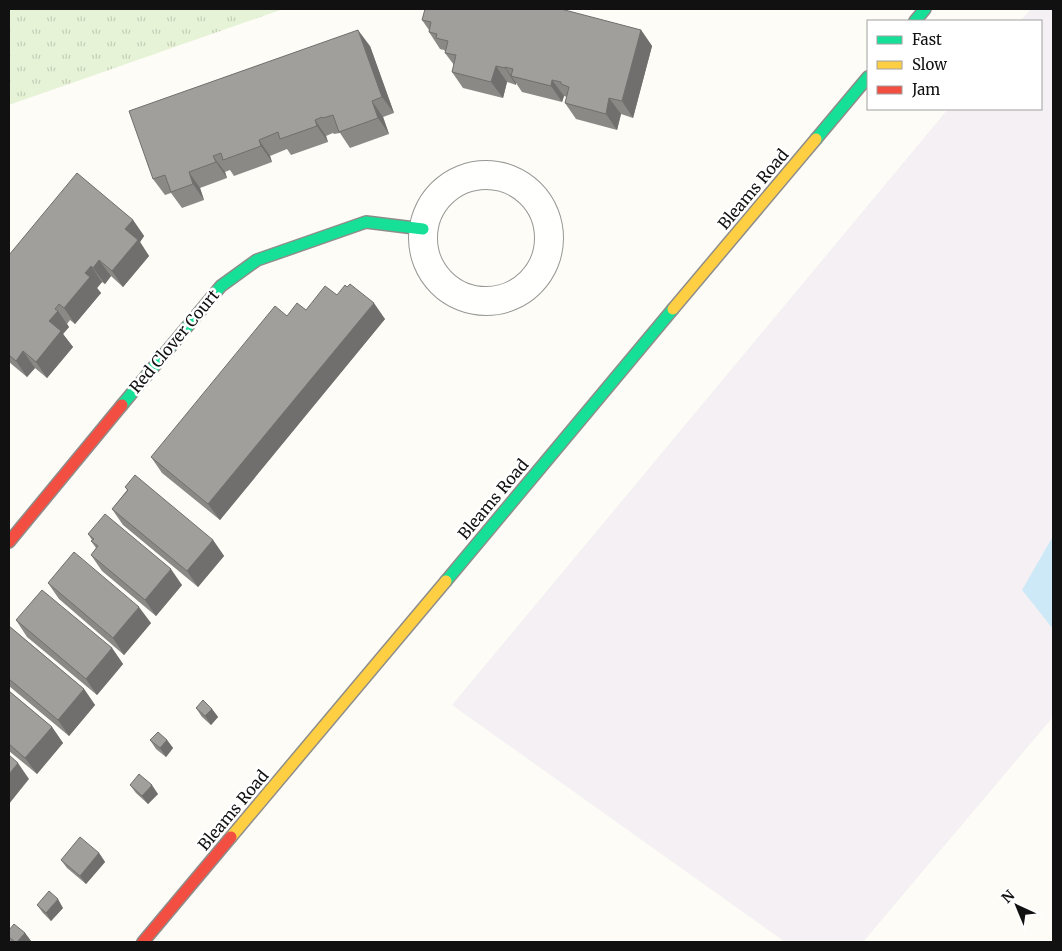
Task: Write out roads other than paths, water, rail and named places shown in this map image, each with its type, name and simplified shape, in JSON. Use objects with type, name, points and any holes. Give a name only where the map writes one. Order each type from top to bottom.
[{"type":"main road","points":[[916,20],[925,9]]},
{"type":"main road","name":"Bleams Road","points":[[144,942],[867,78]]},
{"type":"main road","name":"Red Clover Court","points":[[9,542],[220,286],[257,260],[366,222],[423,229]]},
{"type":"street","points":[[478,175],[499,176],[518,183],[529,192],[545,214],[550,235],[548,255],[538,274],[523,289],[497,300],[483,301],[463,297],[444,286],[431,270],[424,250],[423,229],[429,209],[442,193],[459,181],[478,175]]},
{"type":"water","points":[[1053,536],[1053,629],[1022,590]]}]
